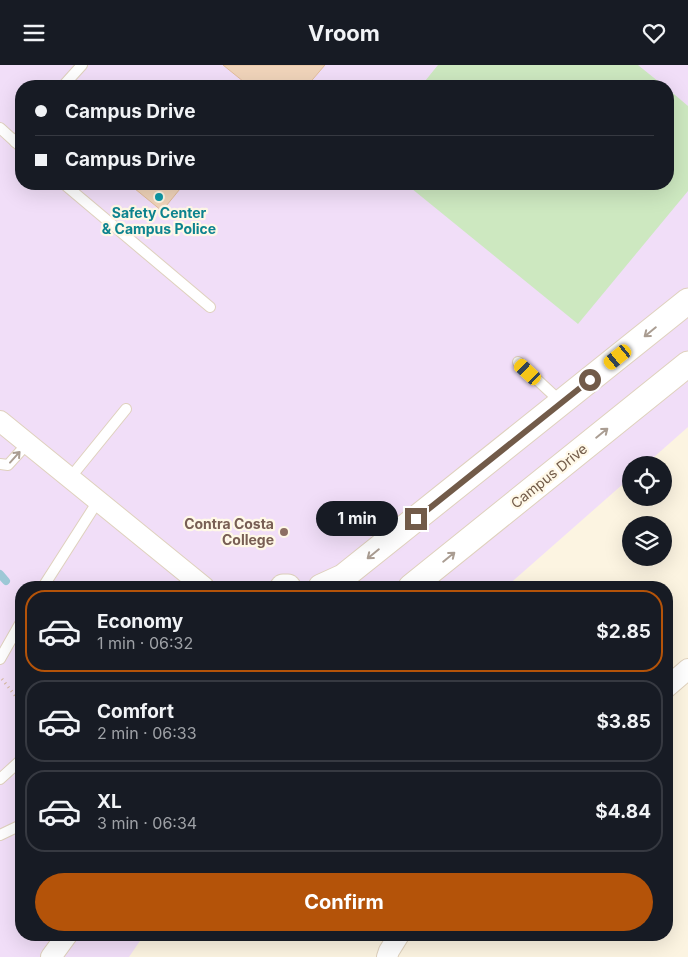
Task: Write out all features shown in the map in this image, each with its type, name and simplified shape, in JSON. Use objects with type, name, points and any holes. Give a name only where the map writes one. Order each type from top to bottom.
[{"type":"street","points":[[336,581],[688,301]]},
{"type":"street","name":"Campus Drive","points":[[418,581],[688,364]]},
{"type":"street","points":[[0,421],[197,581]]},
{"type":"street","points":[[673,682],[688,669]]},
{"type":"street","points":[[51,957],[63,941]]},
{"type":"street","points":[[388,957],[389,951],[395,941]]},
{"type":"lane","points":[[68,80],[82,65]]},
{"type":"lane","points":[[0,128],[15,138]]},
{"type":"lane","points":[[71,190],[210,307]]},
{"type":"lane","points":[[518,362],[562,403]]},
{"type":"lane","points":[[70,478],[126,409]]},
{"type":"lane","points":[[0,464],[8,465],[28,444]]},
{"type":"lane","points":[[47,581],[98,501]]},
{"type":"lane","points":[[0,659],[15,633]]},
{"type":"lane","points":[[0,779],[15,765]]},
{"type":"lane","points":[[0,835],[15,828]]},
{"type":"path","points":[[2,679],[15,695]]},
{"type":"shaded area","name":"Contra Costa College","points":[[0,65],[688,65],[688,427],[655,456],[622,456],[622,485],[513,581],[15,581],[15,941],[140,941],[129,957],[0,957]]},
{"type":"green space","points":[[438,65],[638,65],[657,80],[426,80]]},
{"type":"green space","points":[[674,94],[688,106],[688,191],[578,324],[413,190],[674,190]]},
{"type":"building","points":[[223,65],[325,65],[312,80],[242,80]]},
{"type":"building","name":"Safety Center & Campus Police","points":[[136,190],[179,190],[162,211]]},
{"type":"waterway","points":[[0,574],[6,581]]},
{"type":"place","name":"Safety Center & Campus Police","points":[[159,197]]},
{"type":"place","name":"Contra Costa College","points":[[284,532]]},
{"type":"route","points":[[416,519],[590,380]]}]
